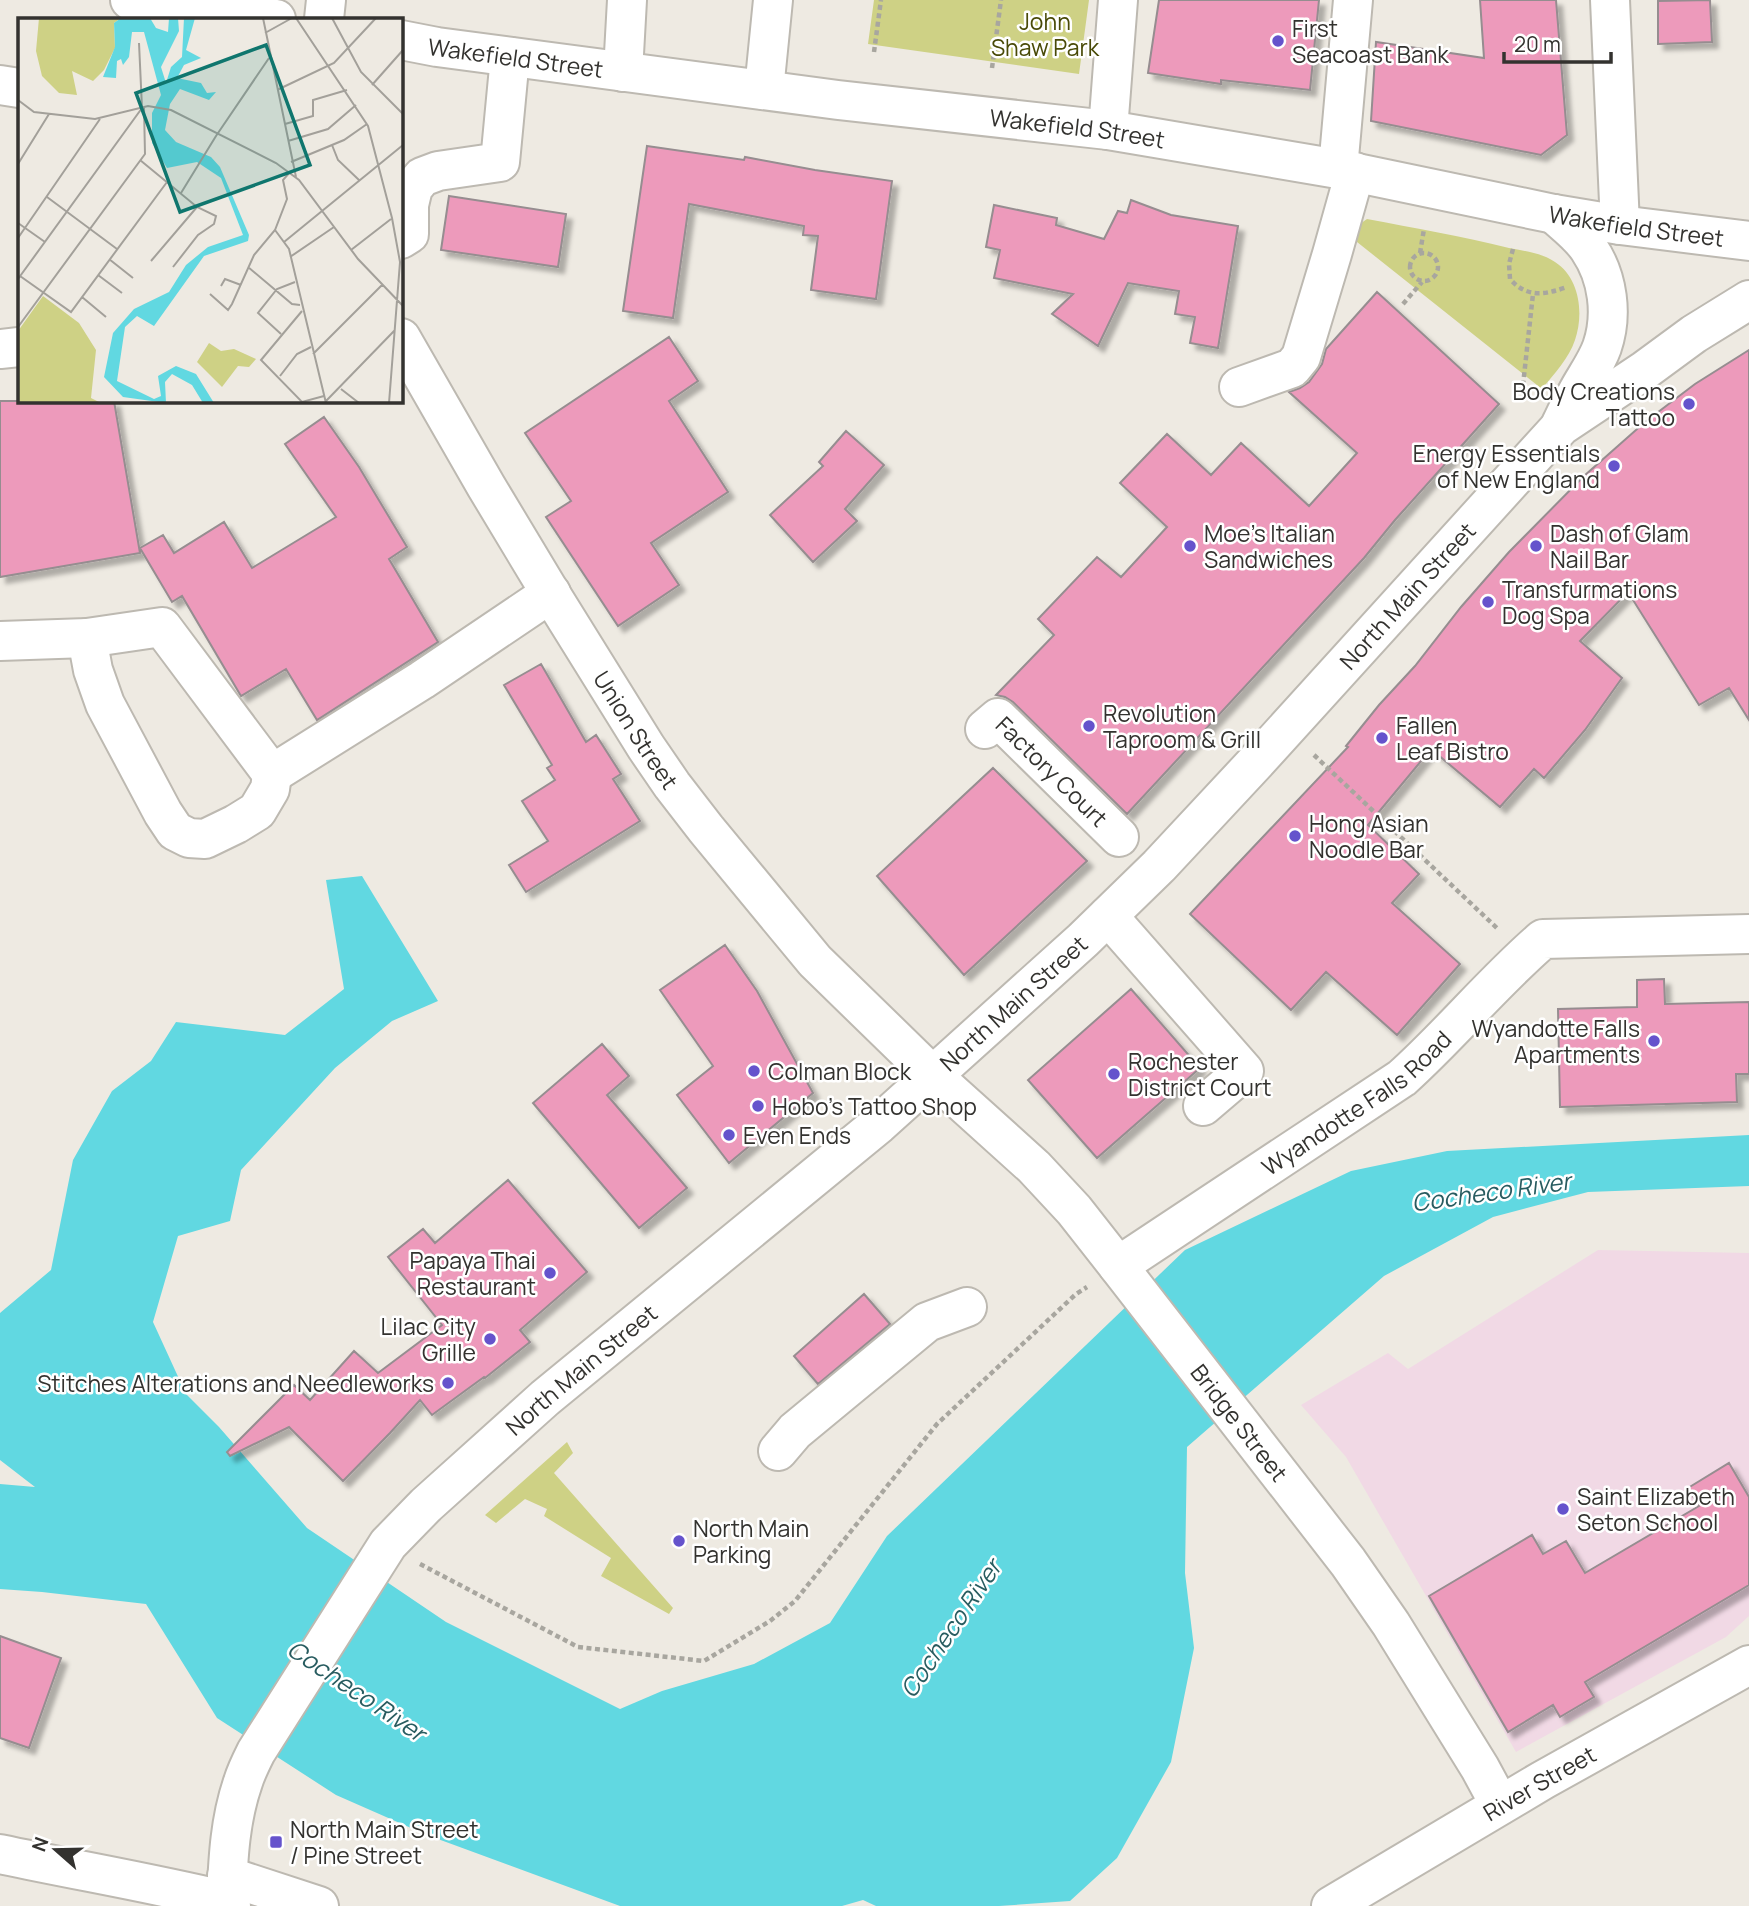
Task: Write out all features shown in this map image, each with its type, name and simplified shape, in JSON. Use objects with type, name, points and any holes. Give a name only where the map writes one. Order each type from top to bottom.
[{"type":"main road","points":[[324,18],[326,0]]},
{"type":"main road","points":[[622,72],[627,0]]},
{"type":"main road","points":[[764,90],[773,0]]},
{"type":"main road","points":[[1108,130],[1118,0]]},
{"type":"main road","points":[[1240,387],[1292,368],[1301,357],[1332,254],[1347,171],[1353,0]]},
{"type":"main road","points":[[1610,0],[1620,225]]},
{"type":"main road","points":[[147,7],[265,18]]},
{"type":"main road","name":"Wakefield Street","points":[[413,48],[510,57],[849,101],[1108,130],[1347,171],[1554,214],[1749,241]]},
{"type":"main road","points":[[402,238],[409,234],[409,205],[413,188],[422,177],[438,171],[500,162],[510,57]]},
{"type":"main road","points":[[0,85],[18,88]]},
{"type":"main road","points":[[1554,214],[1578,236],[1596,260],[1603,278],[1608,324],[1602,350],[1561,426]]},
{"type":"main road","name":"North Main Street","points":[[228,1897],[234,1816],[243,1781],[256,1752],[402,1553],[435,1496],[545,1398],[859,1140],[1108,916],[1256,762],[1561,426],[1694,334],[1749,300]]},
{"type":"main road","name":"Union Street","points":[[402,340],[486,486],[646,747],[706,829],[815,961],[933,1076]]},
{"type":"main road","points":[[0,349],[18,346]]},
{"type":"main road","points":[[272,774],[422,680],[551,593]]},
{"type":"main road","points":[[0,641],[87,638],[162,627],[272,774],[270,789],[257,811],[205,839],[189,838],[175,831],[105,704],[93,670],[87,638]]},
{"type":"main road","name":"Factory Court","points":[[985,729],[998,718],[1119,837]]},
{"type":"main road","points":[[1108,916],[1244,1071],[1203,1106]]},
{"type":"main road","name":"Wyandotte Falls Road","points":[[1113,1276],[1402,1078],[1543,939],[1749,934]]},
{"type":"main road","name":"Bridge Street","points":[[933,1076],[1034,1167],[1074,1210],[1113,1276],[1255,1442],[1348,1562],[1391,1624],[1500,1805]]},
{"type":"main road","points":[[778,1451],[795,1431],[927,1322],[967,1307]]},
{"type":"main road","name":"River Street","points":[[1331,1906],[1500,1805],[1749,1665]]},
{"type":"main road","points":[[0,1854],[228,1897],[319,1906]]},
{"type":"path","points":[[874,52],[881,0]]},
{"type":"path","points":[[992,68],[1002,0]]},
{"type":"path","points":[[1420,253],[1424,229]]},
{"type":"path","points":[[1513,249],[1509,264],[1510,279],[1518,288],[1533,293],[1552,292],[1574,285]]},
{"type":"path","points":[[1403,304],[1422,282],[1434,277],[1438,269],[1433,257],[1420,253],[1412,259],[1409,268],[1414,277],[1422,282]]},
{"type":"path","points":[[1522,394],[1533,293]]},
{"type":"path","points":[[1314,755],[1525,954]]},
{"type":"path","points":[[402,1553],[578,1647],[704,1661],[770,1620],[795,1601],[937,1424],[1076,1294],[1113,1276]]},
{"type":"shaded area","name":"Saint Elizabeth Seton School","points":[[1598,1250],[1749,1253],[1749,1616],[1726,1637],[1516,1752],[1346,1457],[1301,1405],[1388,1353],[1408,1369]]},
{"type":"green space","name":"John Shaw Park","points":[[874,0],[1089,0],[1079,74],[868,44]]},
{"type":"green space","points":[[1367,219],[1533,253],[1550,259],[1563,269],[1570,277],[1578,297],[1578,330],[1569,353],[1542,389],[1352,238],[1357,226]]},
{"type":"green space","points":[[567,1442],[573,1453],[554,1473],[673,1608],[669,1614],[601,1576],[611,1558],[544,1516],[547,1509],[525,1499],[496,1523],[485,1515]]},
{"type":"water","name":"Cocheco River","points":[[362,876],[438,1001],[392,1021],[335,1068],[241,1170],[230,1221],[178,1236],[153,1322],[186,1394],[219,1427],[307,1528],[446,1622],[620,1709],[662,1691],[754,1664],[830,1623],[887,1536],[1185,1250],[1351,1171],[1447,1151],[1749,1135],[1749,1186],[1588,1192],[1493,1217],[1384,1276],[1187,1447],[1185,1573],[1194,1648],[1171,1762],[1117,1858],[1070,1901],[999,1906],[876,1906],[863,1900],[842,1906],[620,1906],[427,1835],[336,1795],[217,1718],[146,1604],[0,1589],[0,1484],[35,1487],[0,1460],[0,1313],[51,1270],[73,1160],[112,1091],[151,1061],[176,1022],[285,1035],[344,989],[326,880]]},
{"type":"building","points":[[1159,0],[1319,0],[1310,90],[1221,80],[1221,84],[1148,73]]},
{"type":"building","points":[[1480,0],[1556,0],[1567,135],[1541,155],[1371,121],[1376,42],[1484,58]]},
{"type":"building","points":[[1710,0],[1712,42],[1658,44],[1658,1]]},
{"type":"building","points":[[647,146],[744,160],[745,157],[892,181],[876,299],[811,290],[818,236],[803,235],[804,226],[689,204],[673,318],[623,311]]},
{"type":"building","points":[[449,196],[566,214],[558,267],[441,250]]},
{"type":"building","points":[[1131,200],[1171,215],[1238,226],[1218,348],[1190,343],[1195,317],[1175,314],[1179,291],[1128,283],[1098,346],[1052,314],[1073,294],[994,278],[1000,250],[986,247],[994,205],[1057,218],[1056,225],[1104,239],[1118,211],[1127,213]]},
{"type":"building","points":[[1377,292],[1499,404],[1364,558],[1127,814],[1013,702],[996,695],[1054,635],[1038,619],[1097,557],[1121,577],[1167,527],[1120,483],[1167,434],[1211,475],[1241,443],[1309,506],[1357,453],[1289,392],[1309,382],[1322,364],[1326,349]]},
{"type":"building","points":[[669,337],[698,381],[669,401],[728,492],[651,543],[679,585],[618,626],[546,517],[571,501],[525,433]]},
{"type":"building","points":[[1749,350],[1749,720],[1729,688],[1699,705],[1628,592],[1580,641],[1622,678],[1585,730],[1544,778],[1534,769],[1500,807],[1431,749],[1368,825],[1419,874],[1392,903],[1460,964],[1397,1035],[1326,972],[1291,1010],[1190,914],[1348,747],[1346,746],[1379,705],[1415,666],[1461,607],[1509,552],[1584,476],[1645,422],[1695,384]]},
{"type":"building","points":[[0,401],[114,402],[140,553],[0,577]]},
{"type":"building","points":[[324,417],[359,467],[407,547],[389,559],[438,642],[317,720],[286,669],[241,696],[182,596],[172,602],[140,548],[163,535],[174,553],[224,522],[252,568],[336,517],[285,444]]},
{"type":"building","points":[[846,431],[884,465],[845,509],[857,521],[813,562],[770,515],[823,466],[819,462]]},
{"type":"building","points":[[541,664],[586,742],[596,735],[621,774],[613,779],[640,821],[526,892],[509,865],[548,841],[522,801],[555,780],[547,768],[552,765],[504,685]]},
{"type":"building","points":[[993,768],[1087,861],[964,975],[877,876]]},
{"type":"building","name":"Colman Block","points":[[725,945],[757,991],[813,1093],[729,1163],[677,1095],[713,1066],[660,990]]},
{"type":"building","name":"Wyandotte Falls Apartments","points":[[1664,979],[1665,1004],[1749,1002],[1749,1074],[1736,1074],[1737,1102],[1560,1107],[1558,1009],[1637,1007],[1637,980]]},
{"type":"building","name":"Rochester District Court","points":[[1131,989],[1200,1068],[1097,1158],[1028,1080]]},
{"type":"building","points":[[602,1044],[629,1076],[607,1095],[687,1188],[639,1228],[533,1103]]},
{"type":"building","points":[[508,1180],[587,1272],[520,1330],[530,1342],[432,1415],[420,1400],[343,1481],[289,1427],[230,1456],[227,1452],[294,1385],[310,1400],[354,1351],[378,1373],[442,1325],[388,1257],[423,1229],[435,1243]]},
{"type":"building","points":[[864,1294],[890,1324],[818,1384],[794,1356]]},
{"type":"building","points":[[1729,1463],[1749,1497],[1749,1585],[1585,1682],[1594,1697],[1560,1717],[1553,1705],[1508,1732],[1429,1596],[1532,1535],[1543,1554],[1566,1541],[1585,1573],[1699,1506],[1688,1488]]},
{"type":"building","points":[[0,1636],[61,1658],[29,1748],[0,1738]]},
{"type":"place","name":"First Seacoast Bank","points":[[1278,41]]},
{"type":"place","name":"Body Creations Tattoo","points":[[1689,404]]},
{"type":"place","name":"Energy Essentials of New England","points":[[1614,466]]},
{"type":"place","name":"Moe's Italian Sandwiches","points":[[1190,546]]},
{"type":"place","name":"Dash of Glam Nail Bar","points":[[1536,546]]},
{"type":"place","name":"Transfurmations Dog Spa","points":[[1488,602]]},
{"type":"place","name":"Revolution Taproom & Grill","points":[[1089,726]]},
{"type":"place","name":"Fallen Leaf Bistro","points":[[1382,738]]},
{"type":"place","name":"Hong Asian Noodle Bar","points":[[1295,836]]},
{"type":"place","name":"Wyandotte Falls Apartments","points":[[1654,1041]]},
{"type":"place","name":"Colman Block","points":[[754,1071]]},
{"type":"place","name":"Rochester District Court","points":[[1114,1074]]},
{"type":"place","name":"Hobo's Tattoo Shop","points":[[758,1106]]},
{"type":"place","name":"Even Ends","points":[[729,1135]]},
{"type":"place","name":"Papaya Thai Restaurant","points":[[550,1273]]},
{"type":"place","name":"Lilac City Grille","points":[[490,1339]]},
{"type":"place","name":"Stitches Alterations and Needleworks","points":[[448,1383]]},
{"type":"place","name":"Saint Elizabeth Seton School","points":[[1563,1509]]},
{"type":"place","name":"North Main Parking","points":[[679,1541]]},
{"type":"place","name":"North Main Street / Pine Street","points":[[276,1842]]}]
